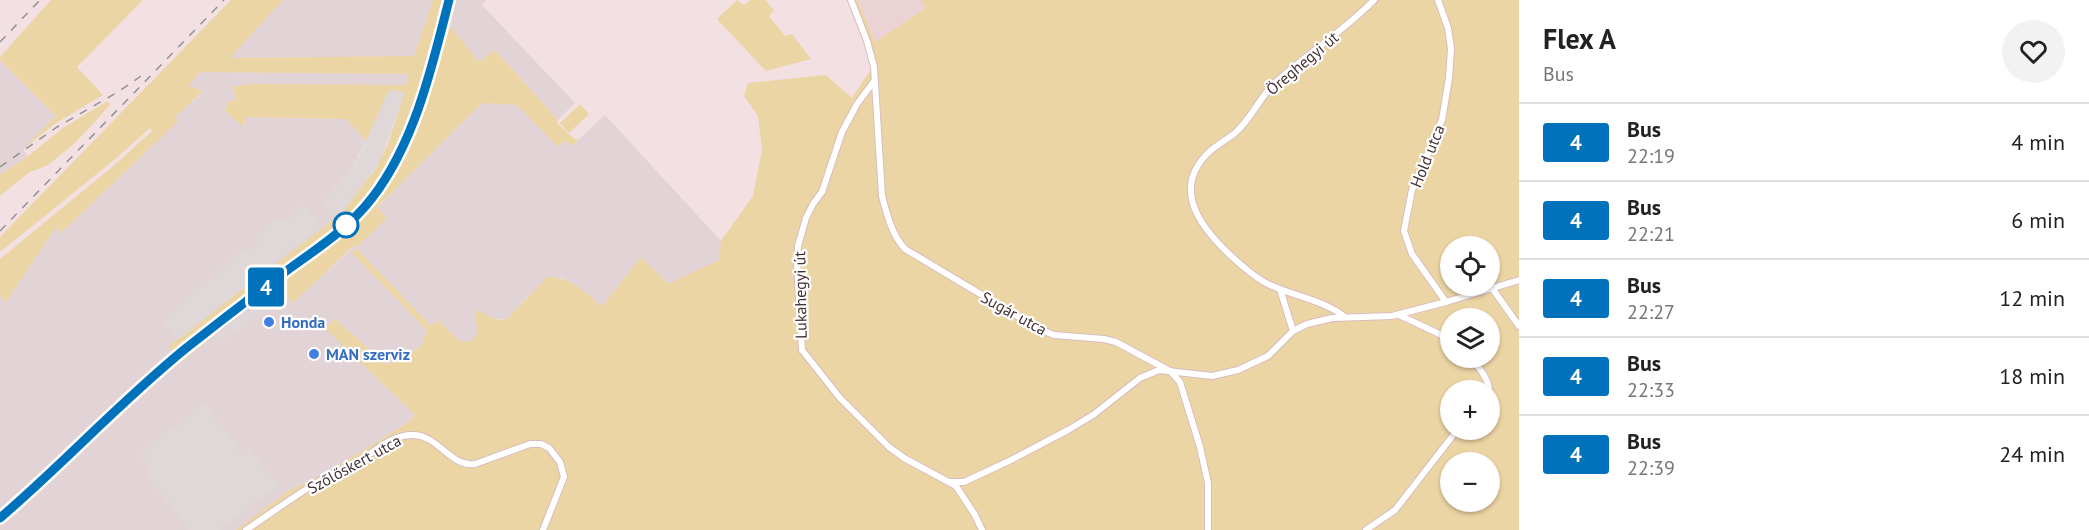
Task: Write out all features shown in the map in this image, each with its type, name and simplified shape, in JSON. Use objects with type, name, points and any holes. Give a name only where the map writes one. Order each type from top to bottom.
[{"type":"main road","points":[[0,518],[138,389],[193,343],[327,241],[367,205],[392,168],[408,133],[430,69],[449,0]]},
{"type":"street","name":"Sugár utca","points":[[851,0],[872,56],[876,80],[882,196],[891,227],[905,249],[1039,329],[1054,335],[1116,342],[1170,371]]},
{"type":"street","name":"Öreghegyi út","points":[[1345,317],[1333,308],[1267,284],[1240,264],[1195,215],[1191,200],[1191,182],[1198,165],[1206,154],[1237,131],[1264,93],[1360,15],[1374,0]]},
{"type":"street","name":"Hold utca","points":[[1438,0],[1448,28],[1451,49],[1449,78],[1442,120],[1412,190],[1404,231],[1412,254],[1446,302]]},
{"type":"street","name":"Lukahegyi út","points":[[876,80],[857,104],[842,132],[822,192],[813,204],[800,240],[797,262],[800,342],[805,355],[816,370],[840,398],[889,447],[904,458],[951,482],[961,493],[982,530]]},
{"type":"street","points":[[1500,286],[1519,280]]},
{"type":"street","points":[[1280,289],[1293,331]]},
{"type":"street","points":[[951,482],[964,482],[1077,425],[1152,372],[1170,371],[1212,376],[1238,370],[1268,356],[1293,331],[1306,324],[1332,318],[1399,315],[1466,296]]},
{"type":"street","points":[[1498,296],[1519,326]]},
{"type":"street","points":[[1399,315],[1440,334]]},
{"type":"street","points":[[1170,371],[1180,382],[1200,447],[1208,483],[1208,530]]},
{"type":"street","name":"Szőlőskert utca","points":[[248,529],[322,479],[354,464],[393,439],[410,435],[430,439],[456,460],[467,464],[475,464],[530,444],[541,444],[549,448],[560,462],[564,477],[543,530]]},
{"type":"street","points":[[1366,530],[1395,510],[1449,440]]},
{"type":"street","points":[[961,493],[964,482]]},
{"type":"shaded area","points":[[51,0],[143,0],[77,67],[103,95],[56,123],[22,150],[56,116],[0,60],[0,57]]},
{"type":"shaded area","points":[[231,0],[283,0],[230,58],[414,56],[433,0],[451,0],[446,21],[479,62],[495,50],[558,120],[557,123],[578,140],[573,145],[565,141],[558,147],[517,105],[482,103],[377,207],[387,218],[357,247],[353,246],[293,303],[275,283],[182,362],[168,346],[337,217],[376,168],[387,146],[402,101],[388,92],[366,141],[346,119],[246,117],[243,127],[225,111],[228,102],[236,100],[232,87],[251,84],[406,85],[409,74],[200,72],[188,86],[203,91],[176,116],[177,122],[61,233],[56,227],[6,302],[0,296],[0,259],[117,163],[152,131],[150,128],[0,252],[0,237]]},
{"type":"shaded area","points":[[283,0],[433,0],[414,56],[229,58]]},
{"type":"shaded area","points":[[451,0],[486,0],[482,5],[575,103],[558,120],[496,51],[479,63],[446,21]]},
{"type":"shaded area","points":[[737,0],[744,5],[751,0],[765,0],[774,10],[769,16],[785,36],[792,34],[811,59],[766,71],[717,19]]},
{"type":"shaded area","points":[[851,0],[858,0],[875,42],[926,8],[920,0],[1519,0],[1519,530],[236,530],[288,491],[327,472],[406,424],[415,415],[325,328],[335,319],[387,365],[416,350],[423,343],[426,329],[352,253],[357,249],[431,326],[438,320],[460,341],[470,342],[478,333],[475,316],[477,310],[498,320],[507,319],[547,277],[570,282],[602,306],[641,257],[668,284],[719,260],[721,241],[753,196],[762,150],[758,116],[744,96],[748,83],[826,75],[852,98],[872,67]]},
{"type":"shaded area","points":[[858,0],[920,0],[926,8],[875,42]]},
{"type":"shaded area","points":[[0,60],[56,116],[23,150],[28,156],[0,175]]},
{"type":"shaded area","points":[[200,72],[409,74],[406,85],[251,84],[232,87],[244,127],[246,117],[346,119],[366,141],[352,168],[321,202],[328,209],[330,216],[333,213],[337,217],[168,346],[182,362],[275,283],[293,303],[354,246],[357,247],[386,218],[377,207],[482,103],[517,105],[558,147],[565,141],[573,145],[605,115],[721,241],[720,260],[668,284],[641,257],[602,306],[560,277],[528,296],[507,320],[475,316],[478,333],[471,343],[460,341],[438,320],[431,326],[357,249],[353,253],[426,329],[423,343],[416,350],[387,365],[335,319],[326,328],[415,414],[406,424],[327,472],[288,491],[236,530],[0,530],[0,296],[6,301],[56,227],[61,233],[176,116],[203,92],[187,86]]},
{"type":"shaded area","points":[[392,90],[405,92],[381,159],[346,208],[337,217],[333,213],[330,216],[326,212],[328,209],[321,202],[352,168],[388,92]]},
{"type":"shaded area","points":[[108,101],[110,105],[75,143],[48,165],[28,173],[0,196],[0,175],[63,128]]},
{"type":"shaded area","points":[[580,104],[589,114],[569,133],[560,123]]},
{"type":"shaded area","points":[[302,204],[322,226],[179,339],[162,322],[243,248],[248,252],[258,243],[255,238],[278,217],[282,222]]},
{"type":"shaded area","points":[[277,290],[282,298],[222,342],[217,335]]},
{"type":"shaded area","points":[[204,403],[239,448],[250,449],[279,485],[219,530],[189,530],[150,481],[149,467],[138,455]]},
{"type":"railway","points":[[0,42],[40,0]]},
{"type":"railway","points":[[0,231],[224,0]]},
{"type":"railway","points":[[0,167],[57,127],[141,76]]},
{"type":"bus line","name":"4","points":[[0,518],[138,389],[185,349],[327,241],[367,205],[392,168],[408,133],[427,78],[449,0]]},
{"type":"place","name":"Honda","points":[[269,322]]},
{"type":"place","name":"MAN szerviz","points":[[314,354]]}]
